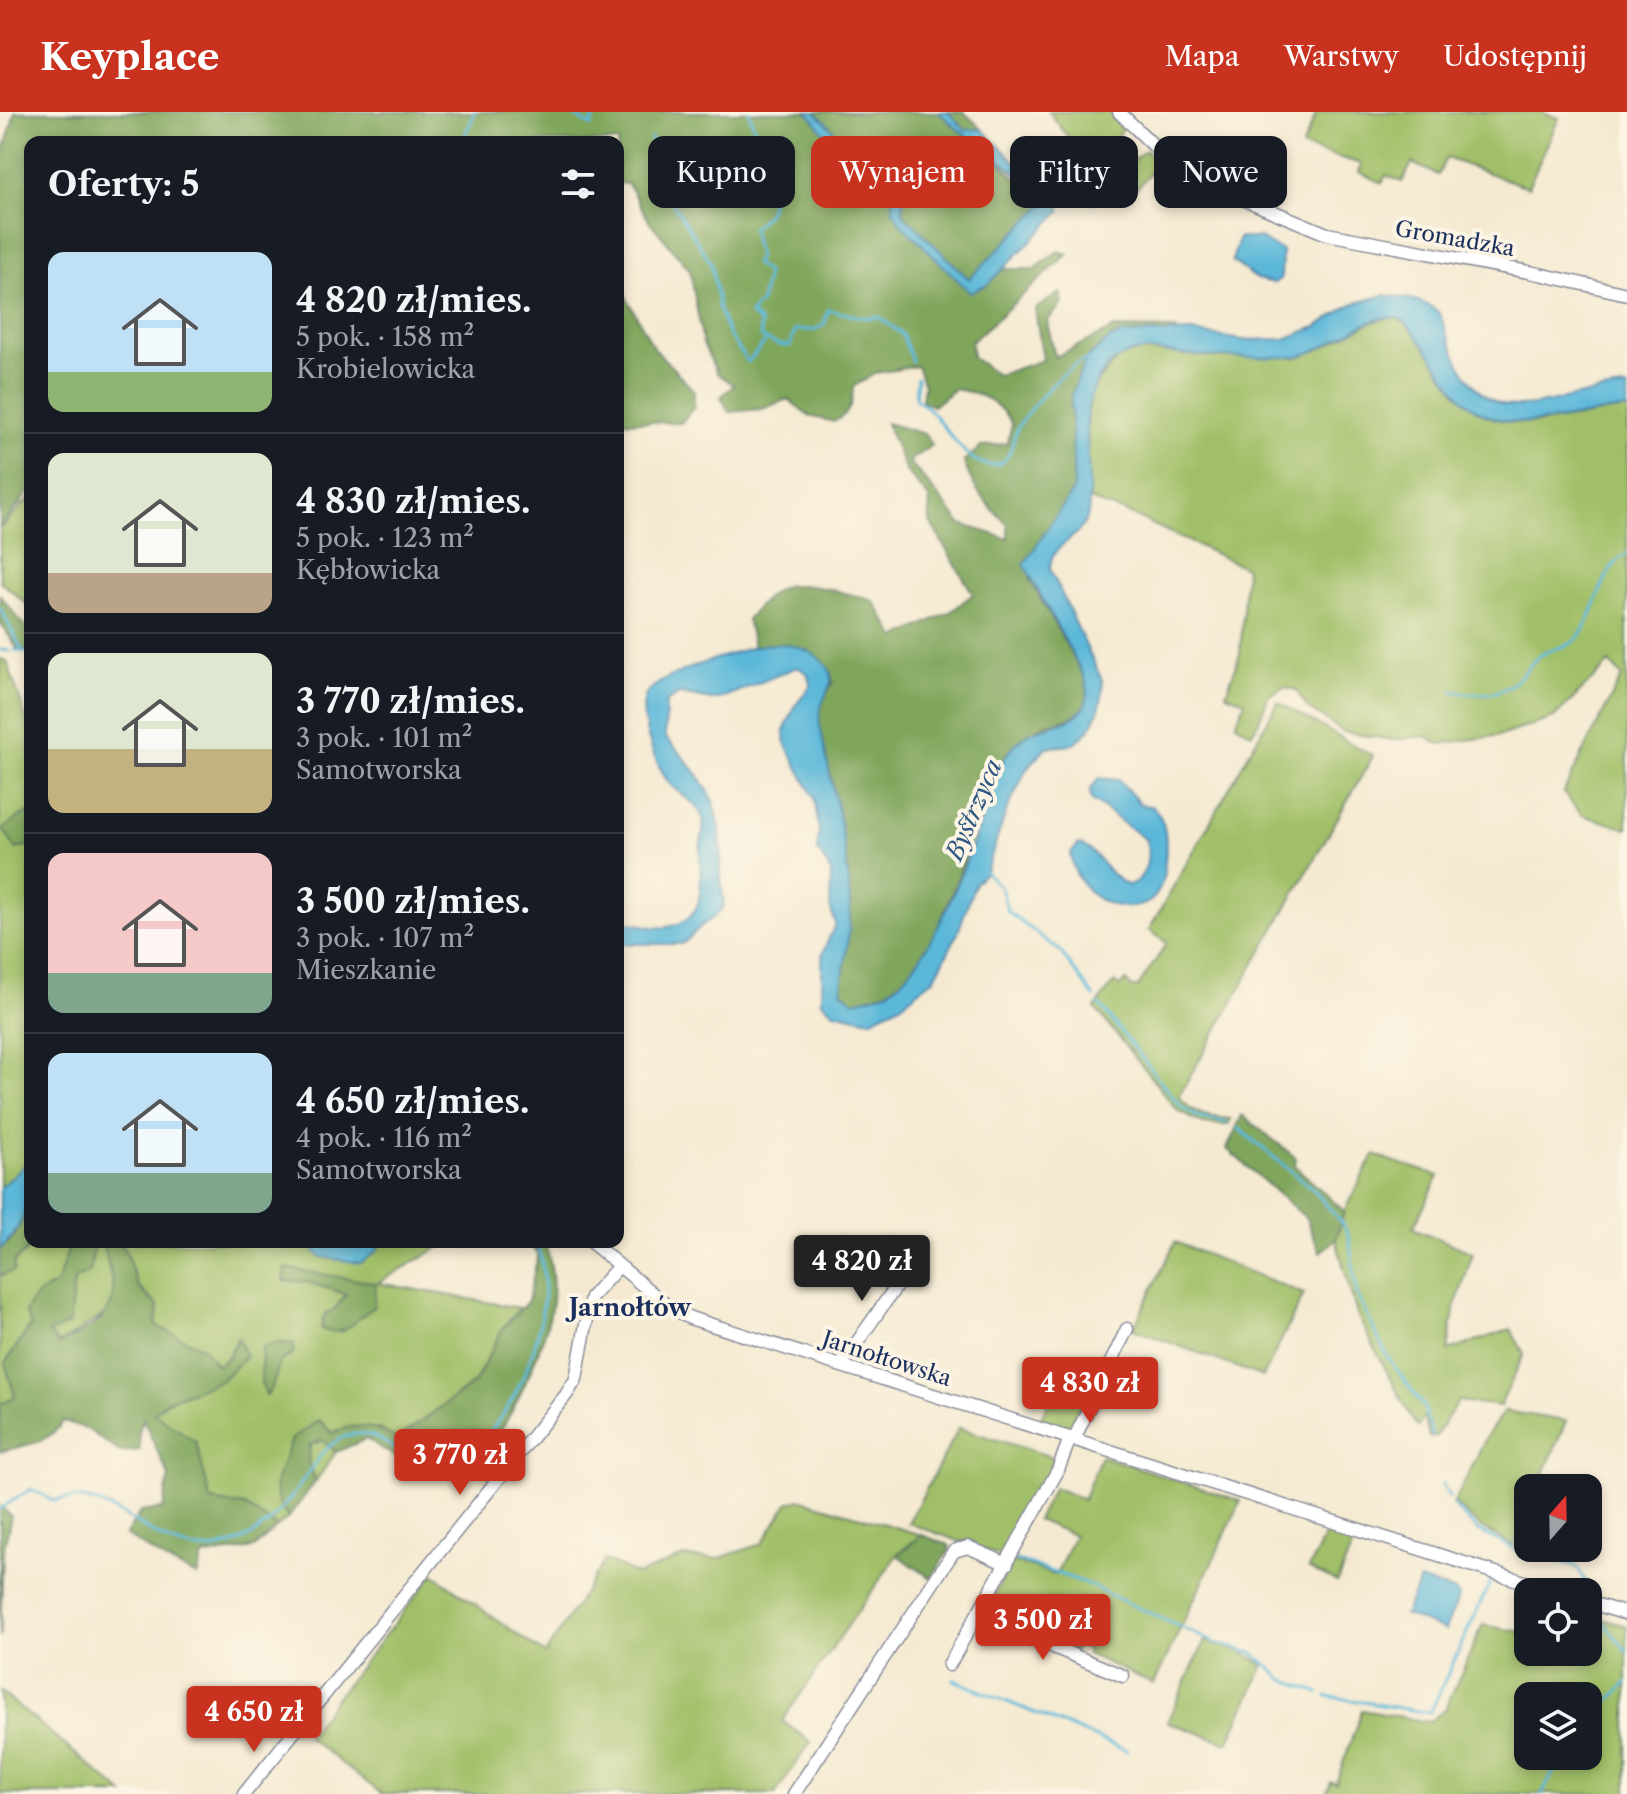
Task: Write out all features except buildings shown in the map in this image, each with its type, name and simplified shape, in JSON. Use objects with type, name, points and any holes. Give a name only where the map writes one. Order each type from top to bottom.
[{"type":"street","name":"Gromadzka","points":[[1119,112],[1183,174],[1305,227],[1627,294]]},
{"type":"street","name":"Jarnołtowska","points":[[598,1248],[665,1304],[690,1318],[1514,1579]]},
{"type":"street","points":[[842,1364],[913,1262]]},
{"type":"street","points":[[244,1794],[566,1395],[576,1379],[591,1297],[619,1266]]},
{"type":"street","points":[[949,1665],[1058,1470],[1127,1329]]},
{"type":"street","points":[[794,1794],[954,1551],[968,1547],[1007,1564]]},
{"type":"street","points":[[1602,1606],[1627,1614]]},
{"type":"street","points":[[977,1615],[1123,1676]]},
{"type":"green space","points":[[15,112],[964,112],[982,129],[979,136],[811,136],[811,208],[994,208],[994,157],[1010,172],[1010,208],[1040,208],[996,256],[1006,269],[1035,269],[1058,251],[1068,254],[971,342],[972,357],[998,375],[1043,360],[1035,309],[1060,293],[1063,303],[1047,321],[1055,357],[1115,328],[1174,329],[1177,332],[1111,338],[1071,396],[1074,489],[1030,580],[1085,678],[1088,691],[1085,707],[1070,718],[1037,729],[1004,759],[991,784],[945,913],[930,943],[913,968],[893,987],[854,1001],[841,991],[850,915],[848,873],[819,723],[818,707],[833,682],[819,661],[800,649],[778,644],[753,647],[747,619],[780,588],[795,585],[830,589],[874,601],[896,638],[952,611],[973,594],[930,522],[929,498],[906,471],[886,423],[925,434],[932,445],[909,461],[961,524],[1008,539],[1008,525],[976,488],[964,461],[982,446],[1007,444],[1012,424],[995,404],[972,393],[954,389],[933,406],[922,401],[924,385],[917,366],[876,373],[853,387],[849,408],[834,422],[809,416],[788,399],[762,409],[729,412],[721,397],[734,385],[717,373],[703,344],[690,270],[649,221],[628,184],[624,184],[624,136],[24,136],[24,498],[0,527],[0,165]]},
{"type":"green space","points":[[1049,112],[1108,112],[1123,128],[1117,136],[1068,136]]},
{"type":"green space","points":[[1317,112],[1540,112],[1559,118],[1528,187],[1446,158],[1438,175],[1412,163],[1402,182],[1386,175],[1382,183],[1359,172],[1362,164],[1302,147]]},
{"type":"green space","points":[[1146,150],[1154,164],[1138,186],[1138,156]]},
{"type":"green space","points":[[624,293],[654,348],[694,391],[694,407],[681,423],[624,421]]},
{"type":"green space","points":[[1391,317],[1405,323],[1417,335],[1452,387],[1486,415],[1510,422],[1539,423],[1627,409],[1627,829],[1582,815],[1563,793],[1622,676],[1609,663],[1554,718],[1502,735],[1439,744],[1426,736],[1393,740],[1344,732],[1308,708],[1296,690],[1285,687],[1269,695],[1257,726],[1251,733],[1236,724],[1245,701],[1226,694],[1240,654],[1246,568],[1128,513],[1089,500],[1087,404],[1096,383],[1119,357],[1144,350],[1189,355],[1297,357],[1318,350],[1369,323]]},
{"type":"green space","points":[[24,503],[24,602],[0,581],[0,529]]},
{"type":"green space","points":[[0,595],[24,625],[24,649],[17,648],[0,622]]},
{"type":"green space","points":[[0,659],[7,661],[24,713],[24,1166],[0,1188]]},
{"type":"green space","points":[[1278,702],[1373,756],[1179,1096],[1195,1112],[1231,1119],[1228,1125],[1203,1124],[1178,1111],[1095,1008],[1114,982],[1120,986],[1126,981],[1131,987],[1138,987],[1167,943],[1149,930]]},
{"type":"green space","points":[[22,815],[24,847],[16,849],[3,829]]},
{"type":"green space","points":[[1242,1115],[1296,1158],[1295,1166],[1344,1211],[1336,1240],[1320,1252],[1306,1218],[1227,1149]]},
{"type":"green space","points":[[1374,1155],[1439,1176],[1413,1228],[1473,1253],[1454,1311],[1448,1351],[1511,1329],[1524,1354],[1500,1406],[1458,1401],[1436,1436],[1429,1437],[1424,1417],[1418,1427],[1413,1421],[1357,1315],[1336,1240],[1344,1211]]},
{"type":"green space","points":[[24,1214],[24,1248],[29,1248],[14,1262],[14,1271],[0,1276],[0,1249],[14,1237]]},
{"type":"green space","points":[[1175,1242],[1304,1294],[1263,1377],[1133,1329]]},
{"type":"green space","points":[[29,1248],[69,1248],[57,1283],[37,1295],[31,1325],[5,1363],[15,1396],[0,1405],[0,1275]]},
{"type":"green space","points":[[69,1248],[94,1248],[90,1271],[74,1280],[69,1324],[49,1333],[59,1344],[78,1334],[104,1316],[110,1306],[112,1281],[103,1248],[123,1248],[138,1287],[158,1306],[156,1326],[204,1348],[217,1366],[228,1357],[238,1338],[246,1356],[222,1380],[167,1401],[154,1413],[196,1442],[211,1501],[245,1506],[277,1527],[254,1548],[203,1556],[197,1576],[166,1561],[126,1535],[140,1512],[163,1509],[169,1476],[143,1419],[139,1432],[140,1450],[120,1452],[87,1429],[63,1421],[43,1440],[0,1452],[0,1405],[15,1396],[5,1363],[31,1326],[25,1311],[37,1295],[57,1283]]},
{"type":"green space","points":[[94,1248],[104,1248],[115,1294],[108,1312],[59,1344],[48,1333],[69,1324],[74,1280],[90,1271]]},
{"type":"green space","points":[[123,1248],[438,1248],[378,1283],[520,1308],[503,1328],[475,1382],[397,1439],[380,1429],[332,1433],[319,1421],[278,1503],[288,1518],[277,1527],[245,1506],[211,1501],[154,1413],[167,1401],[222,1380],[238,1339],[228,1357],[217,1366],[203,1348],[156,1326],[158,1306],[138,1287]],"holes":[[[286,1268],[374,1306],[342,1332],[321,1329],[324,1315],[335,1309],[346,1294],[307,1282],[285,1281]]]},
{"type":"green space","points":[[533,1248],[546,1248],[552,1277],[550,1314],[533,1365],[515,1404],[487,1447],[461,1464],[434,1471],[413,1466],[366,1439],[336,1452],[322,1440],[310,1445],[308,1464],[316,1481],[288,1518],[278,1503],[275,1483],[292,1439],[319,1420],[332,1433],[357,1426],[381,1431],[397,1439],[475,1382],[503,1328],[528,1301],[538,1254]]},
{"type":"green space","points":[[286,1268],[376,1283],[374,1306],[343,1330],[329,1332],[321,1329],[324,1315],[335,1309],[346,1294],[307,1282],[284,1281]]},
{"type":"green space","points":[[294,1343],[293,1355],[281,1360],[271,1390],[266,1395],[261,1383],[262,1347]]},
{"type":"green space","points":[[1057,1389],[1086,1404],[1073,1428],[1040,1418]]},
{"type":"green space","points":[[1504,1411],[1566,1421],[1544,1474],[1514,1474],[1514,1546],[1480,1527],[1454,1503],[1488,1434]]},
{"type":"green space","points":[[959,1428],[1056,1458],[1006,1558],[908,1523]]},
{"type":"green space","points":[[322,1440],[336,1452],[316,1481],[308,1464],[310,1445]]},
{"type":"green space","points":[[1101,1456],[1241,1501],[1154,1684],[1087,1654],[1087,1649],[1079,1646],[1074,1652],[988,1616],[986,1611],[1012,1561],[1056,1575],[1074,1535],[1037,1520],[1054,1487],[1083,1500]]},
{"type":"green space","points":[[799,1499],[922,1535],[899,1552],[782,1721],[811,1742],[775,1794],[382,1794],[306,1736],[433,1574],[545,1654],[605,1560],[638,1575],[681,1557],[716,1559],[762,1544],[788,1503]]},
{"type":"green space","points":[[0,1506],[11,1516],[3,1553],[0,1637]]},
{"type":"green space","points":[[1327,1531],[1355,1540],[1337,1582],[1309,1569]]},
{"type":"green space","points":[[922,1535],[949,1545],[950,1549],[931,1578],[897,1555]]},
{"type":"green space","points":[[1602,1619],[1627,1626],[1627,1794],[1326,1794],[1331,1782],[1336,1783],[1362,1710],[1429,1722],[1445,1709],[1483,1625],[1514,1631],[1514,1666],[1602,1666]]},
{"type":"green space","points":[[1205,1641],[1240,1651],[1264,1665],[1228,1743],[1167,1722]]},
{"type":"green space","points":[[0,1691],[124,1794],[0,1794]]},
{"type":"water","points":[[808,112],[815,112],[839,136],[827,136]]},
{"type":"water","points":[[939,112],[948,112],[965,130],[982,129],[989,136],[966,136]]},
{"type":"water","points":[[994,141],[1010,156],[1010,168],[994,156]]},
{"type":"water","points":[[892,208],[903,208],[903,214],[969,279],[1040,208],[1060,208],[1061,211],[988,284],[970,292],[900,223]]},
{"type":"water","points":[[1239,238],[1260,238],[1282,251],[1281,278],[1274,283],[1257,279],[1232,261]]},
{"type":"water","points":[[1385,295],[1417,301],[1436,310],[1467,376],[1494,401],[1506,405],[1532,405],[1627,388],[1627,409],[1540,422],[1497,419],[1478,411],[1461,397],[1420,340],[1398,318],[1373,321],[1318,350],[1291,357],[1214,357],[1151,351],[1120,357],[1102,374],[1092,391],[1088,410],[1088,513],[1080,530],[1055,552],[1050,569],[1102,680],[1100,707],[1080,739],[1069,745],[1046,747],[1026,770],[1006,812],[986,872],[975,883],[957,935],[934,979],[899,1006],[870,1020],[834,1012],[822,1002],[822,955],[835,924],[830,906],[831,872],[817,849],[819,830],[814,797],[786,745],[784,731],[795,706],[811,685],[807,673],[797,667],[722,698],[712,700],[679,694],[666,702],[665,737],[704,784],[717,813],[724,903],[714,918],[681,944],[624,944],[624,922],[672,926],[692,914],[700,895],[703,819],[694,804],[670,784],[659,766],[645,726],[644,702],[647,693],[666,679],[712,660],[764,645],[795,646],[814,654],[831,674],[819,717],[849,889],[849,932],[841,991],[854,1001],[894,987],[912,969],[944,914],[1005,757],[1026,736],[1065,721],[1085,707],[1088,691],[1085,678],[1024,564],[1074,489],[1071,396],[1086,359],[1111,338],[1124,334],[1192,332],[1242,340],[1285,339],[1316,327],[1352,304]]},
{"type":"water","points":[[1099,778],[1119,780],[1140,804],[1153,807],[1162,821],[1166,847],[1163,878],[1156,895],[1144,904],[1132,907],[1106,903],[1089,892],[1073,865],[1070,854],[1079,844],[1092,852],[1121,882],[1130,886],[1146,866],[1146,840],[1091,799],[1090,790]]},
{"type":"water","points":[[24,1166],[24,1214],[0,1249],[0,1188]]},
{"type":"water","points":[[311,1248],[378,1248],[361,1263],[321,1257]]},
{"type":"water","points":[[1420,1580],[1456,1592],[1459,1596],[1445,1630],[1404,1615]]},
{"type":"waterway","points":[[465,136],[475,112]]},
{"type":"waterway","points":[[568,112],[591,126],[595,112]]},
{"type":"waterway","points":[[749,112],[754,128],[768,142],[757,166],[771,202],[769,211],[752,229],[758,255],[755,264],[767,273],[761,302],[750,314],[760,322],[761,337],[778,345],[790,346],[795,330],[813,330],[824,325],[828,310],[866,318],[879,317],[902,334],[912,361]]},
{"type":"waterway","points":[[676,208],[711,263],[719,310],[728,334],[748,362],[765,342]]},
{"type":"waterway","points":[[917,378],[915,399],[935,416],[974,460],[986,465],[998,464],[1006,458],[1018,427],[1030,410],[1070,368],[1088,360]]},
{"type":"waterway","points":[[1452,691],[1471,694],[1497,692],[1513,684],[1541,655],[1575,640],[1585,627],[1612,568],[1627,554]]},
{"type":"waterway","points":[[0,608],[23,652]]},
{"type":"waterway","points":[[0,650],[10,651]]},
{"type":"waterway","points":[[15,650],[24,652]]},
{"type":"waterway","points":[[986,872],[1001,888],[1008,912],[1059,950],[1094,997]]},
{"type":"waterway","points":[[1099,1004],[1181,1107],[1200,1118],[1227,1122]]},
{"type":"waterway","points":[[1238,1128],[1314,1190],[1344,1226],[1349,1237],[1357,1295],[1387,1356],[1424,1407],[1432,1435]]},
{"type":"waterway","points":[[0,1509],[31,1489],[54,1501],[75,1498],[95,1502],[170,1542],[190,1548],[211,1549],[240,1541],[265,1525],[286,1504],[324,1451],[340,1439],[356,1434],[371,1435],[420,1464],[434,1466],[450,1463],[473,1449],[494,1427],[513,1398],[528,1366],[544,1298],[543,1268],[537,1248]]},
{"type":"waterway","points":[[1442,1483],[1449,1497]]},
{"type":"waterway","points":[[1453,1505],[1477,1530],[1518,1551],[1576,1566],[1583,1578]]},
{"type":"waterway","points":[[1016,1560],[1080,1581],[1215,1643],[1253,1653],[1284,1680],[1319,1693]]},
{"type":"waterway","points":[[1449,1567],[1476,1575]]},
{"type":"waterway","points":[[1327,1696],[1430,1713],[1491,1580]]},
{"type":"waterway","points":[[1500,1583],[1514,1587]]},
{"type":"waterway","points":[[1602,1621],[1627,1651]]},
{"type":"waterway","points":[[954,1680],[1128,1751]]},
{"type":"waterway","points":[[1602,1707],[1627,1683]]},
{"type":"waterway","points":[[1542,1794],[1555,1770]]},
{"type":"district","name":"Jarnołtów","points":[[630,1308]]},
{"type":"water label","name":"Bystrzyca","points":[[974,810]]}]
